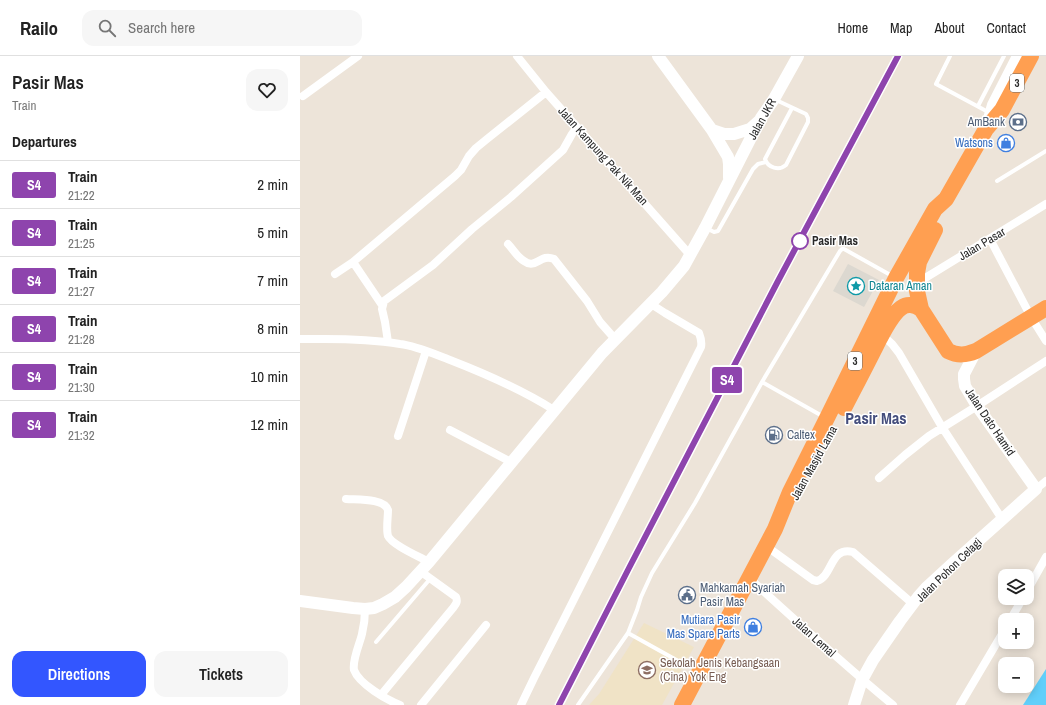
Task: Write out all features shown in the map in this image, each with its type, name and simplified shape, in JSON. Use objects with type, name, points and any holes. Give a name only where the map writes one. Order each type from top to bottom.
[{"type":"highway","name":"3","points":[[996,111],[1031,56]]},
{"type":"highway","name":"Jalan Masjid Lama","points":[[803,476],[827,418],[896,278],[935,209],[946,199],[996,111]]},
{"type":"highway","name":"Jalan Masjid Lama","points":[[921,309],[918,299],[917,284],[919,262],[944,214],[946,199]]},
{"type":"highway","name":"Jalan Masjid Lama","points":[[682,705],[775,529],[790,492],[803,476],[882,335],[895,314],[901,308],[912,304],[921,309]]},
{"type":"highway","name":"3","points":[[921,309],[948,351],[953,354],[960,355],[976,351],[1046,308]]},
{"type":"street","points":[[303,96],[358,56]]},
{"type":"street","name":"Jalan Kampung Pak Nik Man","points":[[517,56],[546,92],[690,255]]},
{"type":"street","points":[[658,56],[712,130],[728,157],[728,184]]},
{"type":"street","name":"Jalan JKR","points":[[365,609],[374,608],[383,604],[395,597],[406,587],[429,562],[602,353],[676,277],[684,266],[705,228],[761,118],[774,99],[798,56]]},
{"type":"street","points":[[996,111],[992,105],[1018,56]]},
{"type":"street","points":[[335,274],[353,262],[455,176],[461,170],[469,156],[487,139],[546,92]]},
{"type":"street","points":[[712,130],[724,134],[734,134],[750,129],[761,118]]},
{"type":"street","points":[[382,305],[433,265],[467,233],[511,197],[563,150],[577,127]]},
{"type":"street","name":"Jalan Pasar","points":[[917,284],[1046,204]]},
{"type":"street","points":[[990,239],[1046,341]]},
{"type":"street","points":[[508,244],[528,263],[536,263],[548,257],[554,259],[587,301],[600,322],[615,339]]},
{"type":"street","points":[[353,262],[382,305],[388,342]]},
{"type":"street","points":[[521,705],[700,347],[701,336],[699,333],[651,304]]},
{"type":"street","points":[[882,335],[899,353],[942,427],[1002,519]]},
{"type":"street","points":[[300,339],[347,339],[402,344],[426,351],[508,384],[554,410]]},
{"type":"street","points":[[398,436],[426,351]]},
{"type":"street","name":"Jalan Dato Hamid","points":[[976,351],[964,374],[965,386],[977,406],[1036,489]]},
{"type":"street","points":[[879,478],[942,427],[1046,361]]},
{"type":"street","points":[[450,430],[511,462]]},
{"type":"street","points":[[1036,489],[1046,481]]},
{"type":"street","name":"Jalan Pohon Celagi","points":[[854,705],[862,680],[873,660],[913,604],[931,583],[1036,489]]},
{"type":"street","points":[[346,500],[378,502],[383,504],[388,510],[388,536],[400,547],[429,562]]},
{"type":"street","points":[[766,546],[813,580],[817,581],[822,578],[837,556],[842,552],[853,552],[913,604]]},
{"type":"street","points":[[1034,578],[1046,557]]},
{"type":"street","points":[[381,695],[453,608],[457,600],[456,597],[420,571]]},
{"type":"street","name":"Jalan Lemal","points":[[749,578],[862,680],[893,705]]},
{"type":"street","points":[[300,601],[347,608],[365,609],[362,633],[354,669],[367,686],[400,705]]},
{"type":"street","points":[[421,705],[486,625]]},
{"type":"street","points":[[960,705],[998,641]]},
{"type":"lane","points":[[950,56],[936,84],[978,106],[996,111]]},
{"type":"lane","points":[[978,106],[1004,56]]},
{"type":"lane","points":[[766,162],[777,169],[784,167],[808,122],[806,114],[774,99]]},
{"type":"lane","points":[[766,162],[765,159],[792,108]]},
{"type":"lane","points":[[997,181],[1046,151]]},
{"type":"lane","points":[[705,228],[714,232],[718,231],[753,169],[758,164],[766,162]]},
{"type":"lane","points":[[578,705],[628,633],[641,597],[652,573],[695,503],[762,382],[840,251],[844,249],[896,278]]},
{"type":"lane","points":[[762,382],[827,418]]},
{"type":"lane","points":[[376,642],[430,578]]},
{"type":"lane","points":[[628,633],[680,662]]},
{"type":"shaded area","name":"Dataran Aman","points":[[848,264],[879,280],[864,307],[833,291]]},
{"type":"shaded area","name":"Sekolah Jenis Kebangsaan (Cina) Yok Eng","points":[[644,623],[694,647],[662,705],[589,705],[599,694]]},
{"type":"water","points":[[1046,669],[1046,705],[1023,705],[1031,693],[1034,693],[1034,688]]},
{"type":"railway","points":[[559,705],[793,254],[898,56]]},
{"type":"train","name":"S4","points":[[559,705],[778,281],[898,56]]},
{"type":"place","name":"AmBank","points":[[1018,122]]},
{"type":"place","name":"Watsons","points":[[1006,143]]},
{"type":"place","name":"Pasir Mas","points":[[800,241]]},
{"type":"place","name":"Dataran Aman","points":[[856,286]]},
{"type":"place","name":"Caltex","points":[[774,435]]},
{"type":"place","name":"Mahkamah Syariah Pasir Mas","points":[[687,595]]},
{"type":"place","name":"Mutiara Pasir Mas Spare Parts","points":[[753,627]]},
{"type":"place","name":"Sekolah Jenis Kebangsaan (Cina) Yok Eng","points":[[647,670]]},
{"type":"district","name":"Pasir Mas","points":[[876,418]]}]
